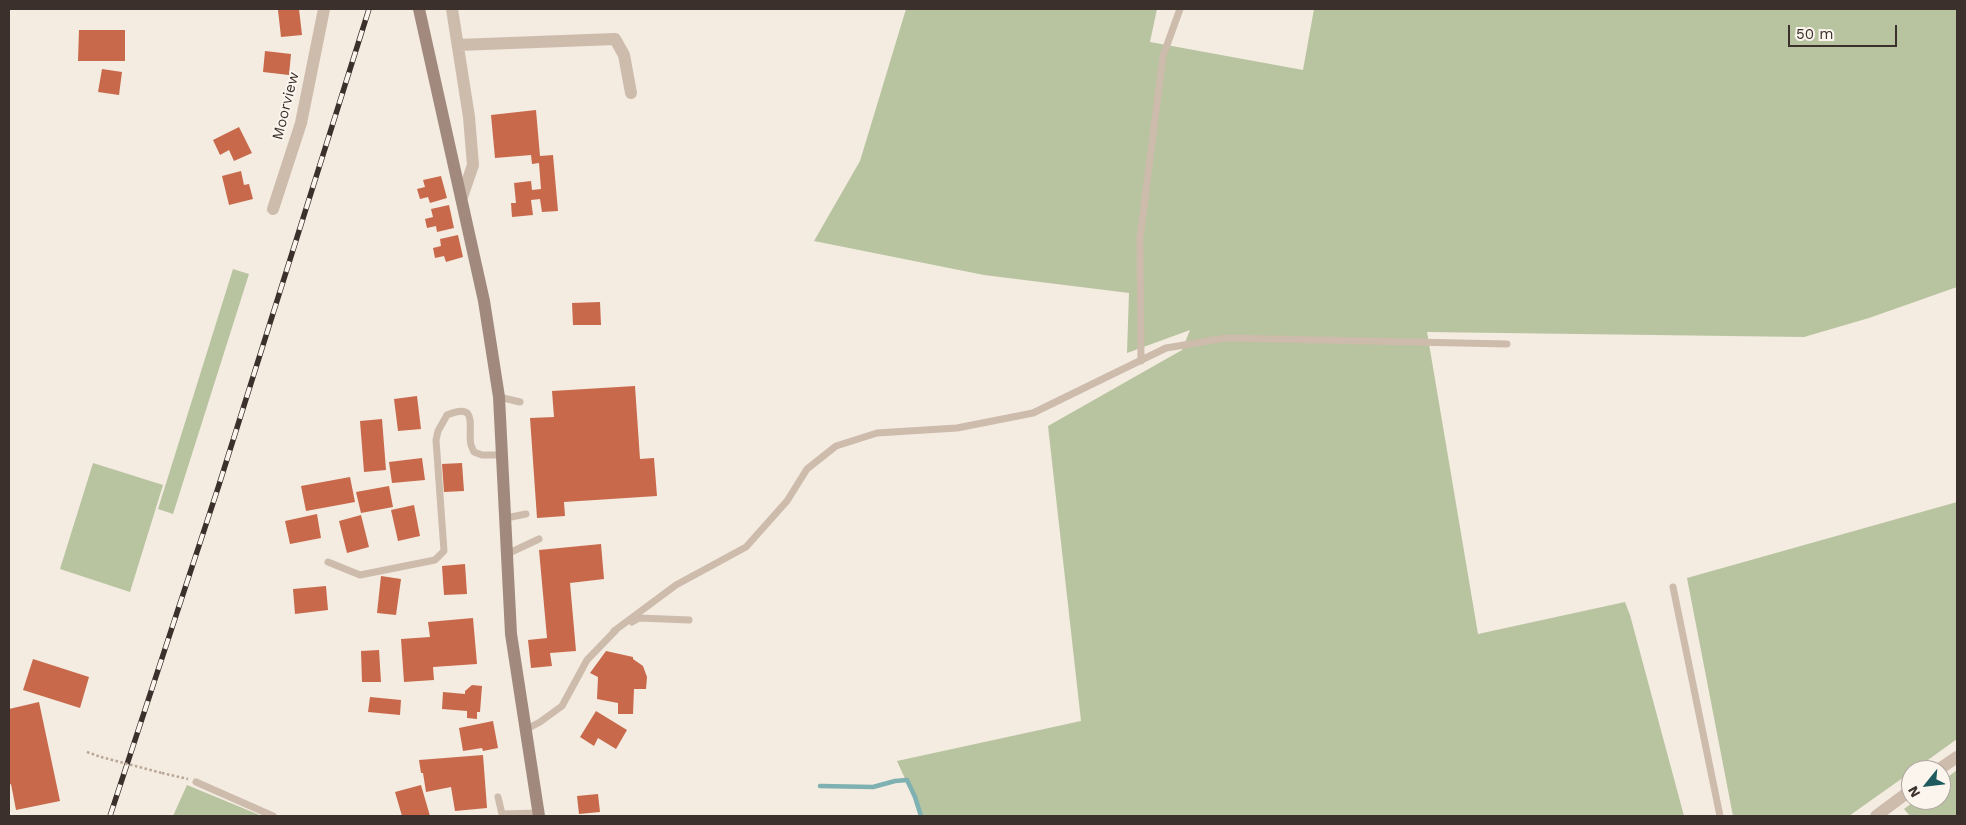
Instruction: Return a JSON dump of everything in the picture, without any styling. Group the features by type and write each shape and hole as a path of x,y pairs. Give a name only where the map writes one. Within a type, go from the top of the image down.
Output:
{"main road":[{"path":"419,9 484,302 499,397 506,518 511,668 526,735 539,814"}],"street":[{"name":"Moorview","path":"273,209 301,123 324,9"},
{"path":"452,9 469,117 473,165 462,197"},
{"path":"458,45 615,39 624,55 631,93"},
{"path":"1876,816 1901,797"}],"lane":[{"path":"1141,361 1140,238 1163,56 1180,9"},
{"path":"526,735 562,706 587,660 614,632 676,585 746,547 787,501 807,469 836,446 877,433 956,428 1033,413 1166,348 1226,338 1507,344"},
{"path":"499,397 520,402"},
{"path":"328,562 360,575 435,560 444,551 436,440 438,431 447,415 461,412 467,414 472,421 471,444 474,452 482,455 501,455"},
{"path":"506,518 526,514"},
{"path":"507,554 539,539"},
{"path":"1673,587 1720,816"},
{"path":"614,632 639,618 688,620"},
{"path":"196,782 273,816"},
{"path":"498,796 502,814 539,814"}],"path":[{"path":"87,752 196,782"}],"green space":[{"path":"906,9 1157,9 1150,42 1303,70 1314,9 1957,9 1957,287 1869,318 1804,337 1427,332 1478,634 1625,602 1684,816 922,816 897,761 1081,721 1048,426 1182,350 1190,330 1127,353 1129,293 984,275 814,241 860,161"},
{"path":"233,269 249,274 173,514 158,509"},
{"path":"93,463 163,485 130,592 60,569"},
{"path":"1957,502 1957,739 1928,760 1901,760 1901,779 1849,816 1733,816 1687,578"},
{"path":"1957,770 1957,816 1910,816 1905,810 1951,810 1951,774"},
{"path":"187,785 262,816 173,816"}],"building":[{"path":"299,9 302,35 281,37 278,10"},
{"path":"79,30 125,30 125,61 78,61"},
{"path":"265,51 291,54 289,75 263,72"},
{"path":"102,69 122,72 119,95 98,92"},
{"path":"536,110 540,156 553,155 558,211 542,212 540,199 531,200 533,215 512,217 511,203 516,203 514,183 531,181 532,190 541,189 539,163 532,164 531,155 495,158 491,115"},
{"path":"239,127 252,153 234,161 229,150 220,155 213,140"},
{"path":"241,171 244,185 249,184 253,199 229,205 222,176"},
{"path":"441,176 447,198 430,203 428,197 420,199 417,189 425,187 423,180"},
{"path":"449,205 454,228 437,232 436,226 427,228 425,219 433,217 431,209"},
{"path":"458,235 463,257 446,262 444,256 435,258 433,248 441,246 440,239"},
{"path":"600,302 601,325 573,325 572,303"},
{"path":"635,386 640,459 654,458 657,496 564,502 565,516 537,518 530,418 554,417 552,391"},
{"path":"417,396 421,429 398,431 394,399"},
{"path":"382,419 386,470 364,472 360,421"},
{"path":"422,458 425,480 392,483 389,462"},
{"path":"462,463 464,491 444,492 442,464"},
{"path":"350,477 355,502 306,511 301,486"},
{"path":"389,486 393,507 361,513 356,492"},
{"path":"414,505 420,536 398,541 391,510"},
{"path":"317,514 321,538 290,544 285,521"},
{"path":"361,515 369,547 347,553 339,521"},
{"path":"601,544 604,579 570,583 576,651 550,653 552,666 531,668 528,640 547,638 539,550"},
{"path":"465,564 467,594 444,595 442,566"},
{"path":"381,576 401,579 396,615 377,613"},
{"path":"326,586 328,610 295,614 293,589"},
{"path":"473,618 477,664 433,667 434,680 404,682 401,639 430,637 428,622"},
{"path":"379,650 381,682 362,682 361,651"},
{"path":"606,651 633,657 643,666 647,677 646,689 634,689 633,714 618,714 618,703 597,699 598,677 590,673"},
{"path":"33,659 89,677 80,708 23,690"},
{"path":"472,685 482,686 480,712 477,712 477,719 467,718 467,711 442,709 443,692 465,694 465,691"},
{"path":"370,697 401,700 400,715 368,712"},
{"path":"39,702 60,801 16,810 11,784 9,785 9,709"},
{"path":"596,711 627,730 616,749 598,738 594,746 580,737"},
{"path":"493,721 498,748 483,751 482,748 463,751 459,728"},
{"path":"483,755 487,808 455,811 451,787 426,792 419,760"},
{"path":"421,785 430,816 402,816 395,792"},
{"path":"598,794 600,812 579,814 577,796"}],"waterway":[{"path":"820,786 873,787 907,780 921,816"}],"railway":[{"path":"110,816 218,488 369,9"}]}
